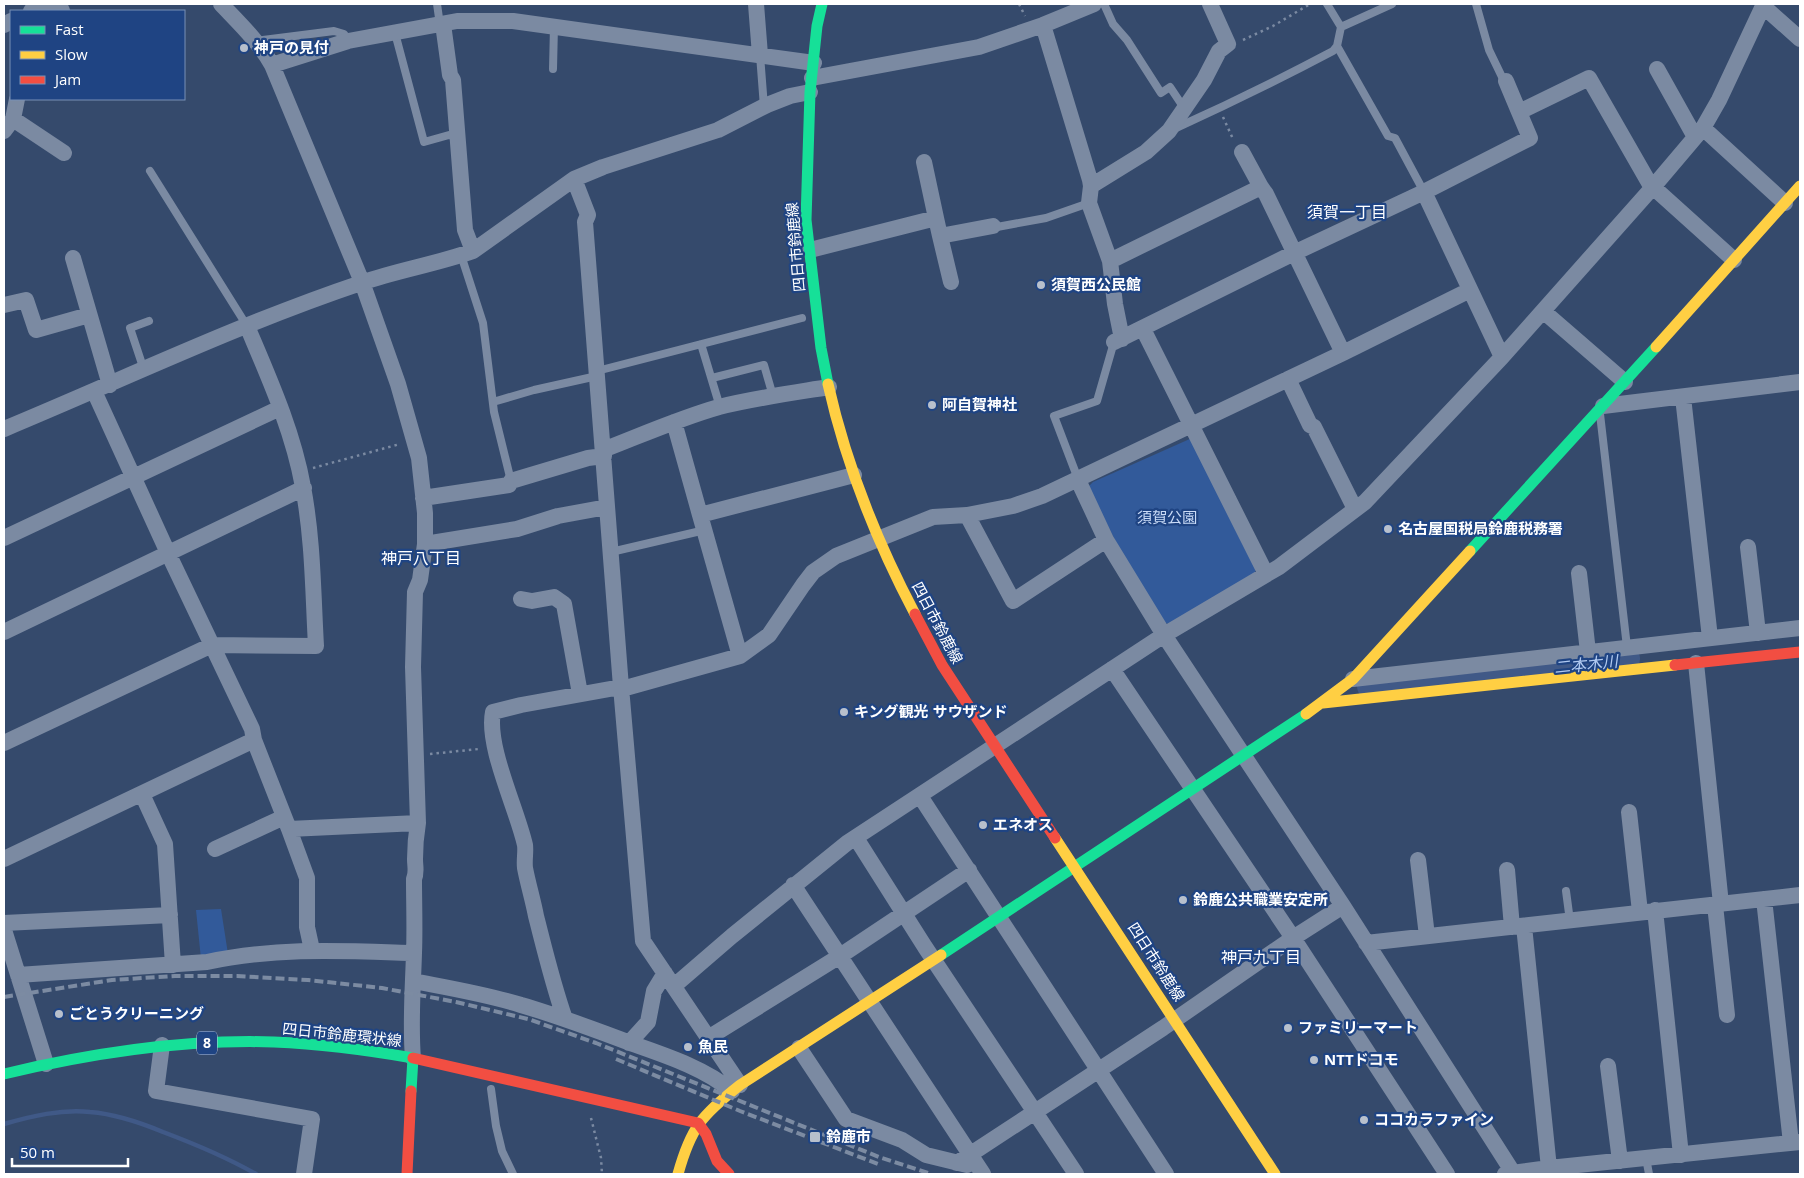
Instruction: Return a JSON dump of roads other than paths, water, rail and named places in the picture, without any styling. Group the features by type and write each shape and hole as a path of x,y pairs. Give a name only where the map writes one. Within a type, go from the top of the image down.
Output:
{"street":[{"path":"33,10 48,4"},
{"path":"221,4 255,41 272,65 362,282 398,384 418,458 423,498 425,544 420,580 415,592 413,667 418,823 415,839 416,853 414,857 416,874 414,879 412,1058 698,1123 706,1134 717,1161 729,1174"},
{"path":"756,4 760,55"},
{"name":"四日市鈴鹿線","path":"822,4 817,26 812,78 806,220 821,348 829,387 854,475 878,538 907,599 942,665 1275,1174"},
{"path":"4,429 247,326 362,282 467,253 574,179 603,167 718,130 790,96 812,78 979,47 1043,25 1094,4"},
{"path":"1091,186 1146,152 1169,131 1204,80 1219,51 1228,44 1210,4"},
{"path":"629,1043 648,1022 654,991 856,838 1164,634 1279,566 1365,502 1502,357 1653,188 1699,133 1719,100 1763,5 1800,39"},
{"path":"272,65 348,41 395,32 457,21 513,20 760,55 812,78"},
{"path":"441,24 452,80 467,253"},
{"path":"1043,25 1091,186 1089,204 1110,261 1118,340 1294,253 1424,192 1530,138 1506,81"},
{"path":"1657,69 1699,133 1785,202"},
{"path":"1519,112 1589,78 1653,188 1734,260"},
{"path":"17,100 8,125 64,153"},
{"path":"1242,152 1343,353"},
{"path":"924,162 951,282"},
{"path":"574,179 588,215 585,222 643,941 708,1038 736,1088"},
{"path":"678,1174 688,1140 698,1123 736,1088 1323,703 1353,679 1602,408 1800,186"},
{"path":"1110,261 1261,187"},
{"path":"1424,192 1502,357"},
{"path":"810,250 936,218"},
{"path":"940,236 993,226"},
{"path":"73,258 110,384"},
{"path":"565,1019 547,960 524,866 525,847 496,747 491,721 493,712 580,694 622,688 740,656 769,635 813,572 836,556 934,517 967,516 1013,506 1042,496 1343,353 1470,290"},
{"path":"4,305 26,300 36,330 89,315"},
{"path":"1543,311 1625,382"},
{"path":"4,743 212,645 316,646 310,534 304,488 276,393 247,326"},
{"path":"1142,329 1266,574"},
{"path":"1288,379 1310,425 1314,427 1355,509"},
{"path":"1602,408 1800,382"},
{"path":"423,498 509,485 511,481 604,453 674,422 720,407 829,387"},
{"path":"94,391 168,553 252,729 254,740 307,878 307,927 312,950"},
{"path":"1683,396 1710,638"},
{"path":"4,538 280,408"},
{"path":"674,422 740,656"},
{"path":"703,523 854,475"},
{"path":"1078,480 1106,540 1164,634 1343,906 1511,1174 1620,1160 1648,1166 1681,1155 1796,1143 1764,899"},
{"path":"4,632 304,488"},
{"path":"425,544 517,529 558,516 607,507"},
{"path":"967,516 1013,600 1106,540"},
{"path":"1748,548 1758,633"},
{"path":"1579,574 1588,652"},
{"path":"521,599 532,601 554,597 564,604 580,694"},
{"path":"1353,679 1800,628"},
{"path":"1323,703 1696,663 1800,657"},
{"path":"1696,663 1727,1015"},
{"path":"1112,669 1293,938 1447,1174"},
{"path":"4,859 254,740"},
{"path":"142,794 165,844 173,965"},
{"path":"920,796 1166,1174"},
{"path":"1629,812 1647,911 1681,1155"},
{"path":"215,849 287,823 418,823"},
{"path":"856,838 1034,1113 1076,1174"},
{"path":"1418,860 1427,936"},
{"path":"708,1038 840,956 969,870"},
{"path":"1507,870 1518,926 1549,1168"},
{"path":"794,885 871,1001 972,1165"},
{"path":"1366,943 1800,895"},
{"path":"972,1165 1034,1113 1176,1020 1293,938 1343,906"},
{"path":"4,923 170,915"},
{"path":"4,930 46,1064"},
{"path":"18,975 173,965 207,962 231,957 312,950 414,953"},
{"path":"413,981 494,998 565,1019 664,1055 736,1088"},
{"name":"四日市鈴鹿環状線","path":"4,1074 115,1050 162,1045 245,1042 310,1044 412,1058 407,1174"},
{"path":"162,1045 156,1091 312,1119 304,1174"},
{"path":"799,1048 846,1119 902,1140 926,1155 972,1165"},
{"path":"1608,1066 1620,1160"}],"lane":[{"path":"437,4 441,24"},
{"path":"1104,4 1113,24 1127,40 1161,93 1170,87 1184,108"},
{"path":"1169,131 1219,109 1333,51 1337,46 1341,27 1327,4"},
{"path":"1341,27 1392,4"},
{"path":"1476,4 1489,50 1503,79 1506,81"},
{"path":"553,69 554,26"},
{"path":"255,41 334,31 344,34 348,41"},
{"path":"395,32 424,142 449,135 458,136"},
{"path":"1337,46 1388,136 1395,138 1424,192"},
{"path":"760,55 764,107"},
{"path":"150,171 247,326"},
{"path":"993,226 997,227 1046,218 1089,204"},
{"path":"467,253 482,323 493,402 511,481"},
{"path":"493,402 802,318"},
{"path":"144,370 130,328 149,321"},
{"path":"1078,480 1054,416 1097,401 1118,340"},
{"path":"702,344 720,407"},
{"path":"712,378 764,365 773,396"},
{"path":"1602,408 1627,648"},
{"path":"611,552 703,523"},
{"path":"1566,891 1570,921"},
{"path":"491,1089 496,1126 502,1151 512,1174"}],"waterway":[{"name":"二本木川","path":"1371,686 1626,659"},
{"path":"4,1124 57,1112 79,1111 100,1113 136,1122 187,1141 222,1156 256,1174"}],"railway":[{"path":"4,997 112,980 175,976 237,976 308,980 382,988 456,1002 528,1019 596,1043 879,1157 931,1174"},
{"path":"616,1059 740,1111 878,1164"}],"place":[{"name":"神戸の見付","path":"244,48"},
{"name":"須賀西公民館","path":"1041,285"},
{"name":"阿自賀神社","path":"932,405"},
{"name":"名古屋国税局鈴鹿税務署","path":"1388,529"},
{"name":"キング観光 サウザンド","path":"844,712"},
{"name":"エネオス","path":"983,825"},
{"name":"鈴鹿公共職業安定所","path":"1183,900"},
{"name":"ごとうクリーニング","path":"59,1014"},
{"name":"ファミリーマート","path":"1288,1028"},
{"name":"魚民","path":"688,1047"},
{"name":"NTTドコモ","path":"1314,1060"},
{"name":"ココカラファイン","path":"1364,1120"},
{"name":"鈴鹿市","path":"815,1137"}],"district":[{"name":"須賀一丁目","path":"1347,212"},
{"name":"神戸八丁目","path":"421,558"},
{"name":"神戸九丁目","path":"1261,957"}],"park label":[{"name":"須賀公園","path":"1167,518"}]}
